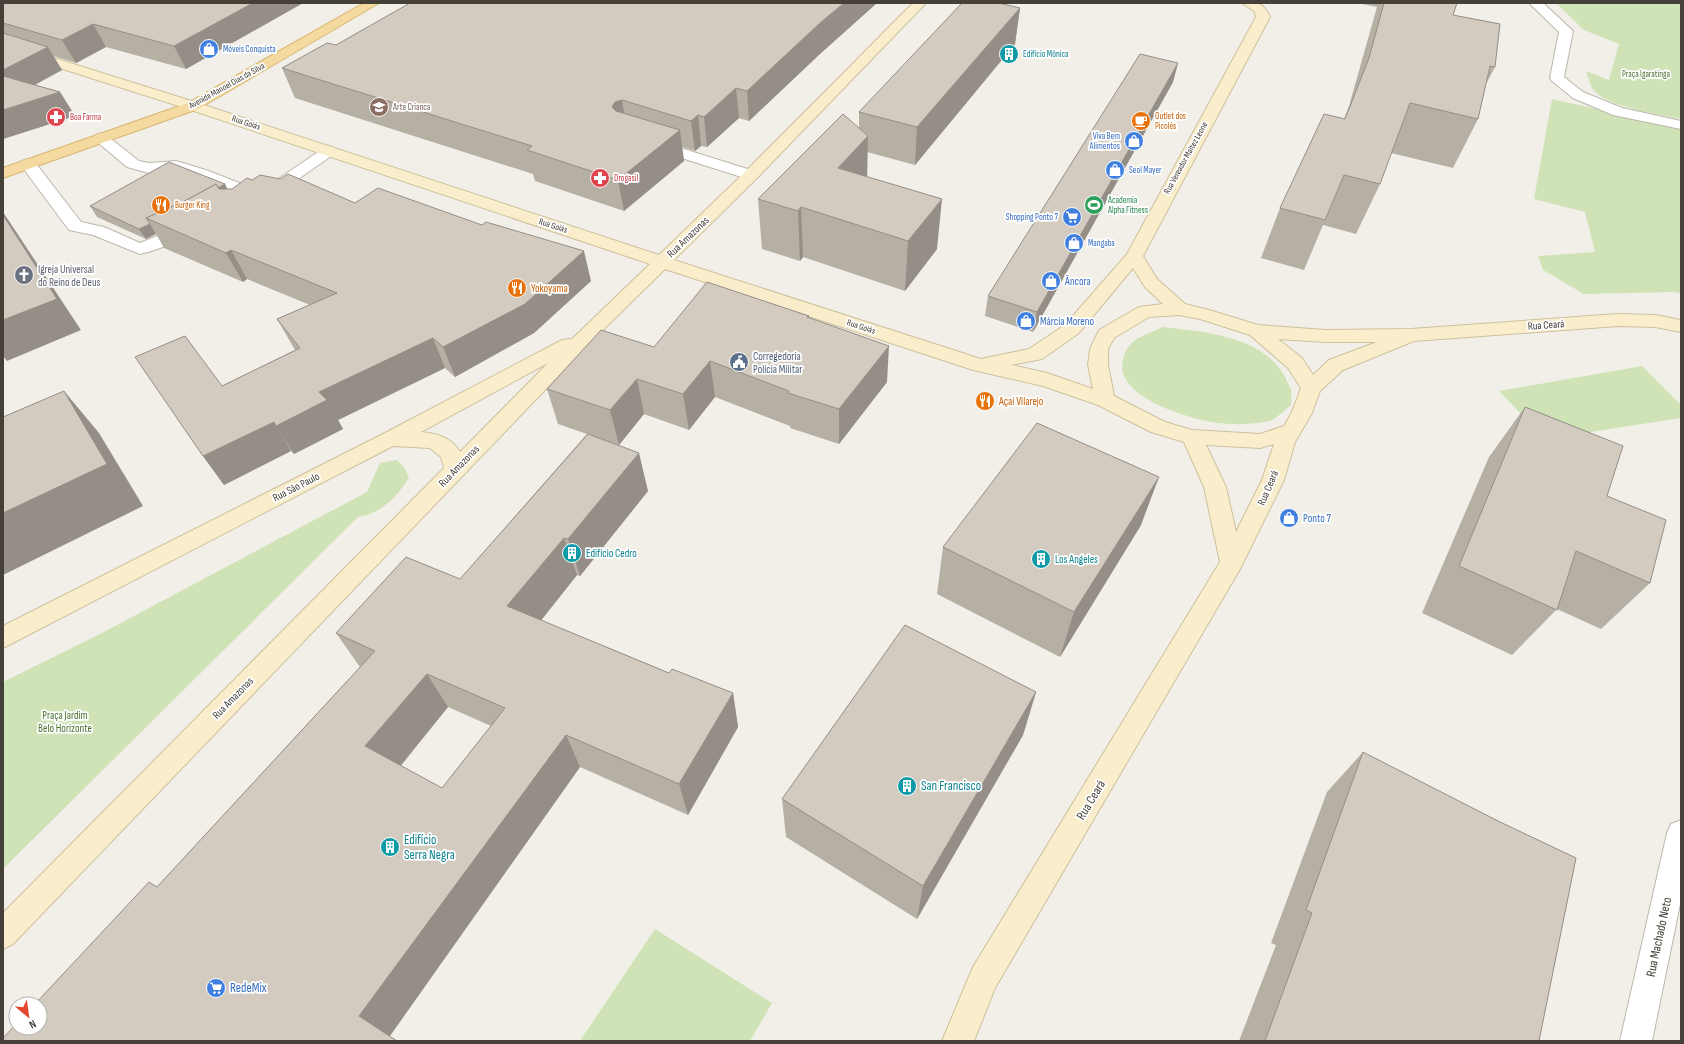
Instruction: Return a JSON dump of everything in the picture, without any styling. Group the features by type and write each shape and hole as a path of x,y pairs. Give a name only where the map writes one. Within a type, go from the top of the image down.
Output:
{"main road":[{"name":"Avenida Manoel Dias da Silva","path":"3,173 193,106 373,3"}],"street":[{"name":"Rua Amazonas","path":"3,934 588,334 751,175 920,3"},
{"name":"Rua Vereador Maltez Leone","path":"1134,256 1264,17 1260,9 1248,3"},
{"path":"1535,3 1566,31 1557,78 1578,95 1618,112 1681,125"},
{"name":"Rua Goiás","path":"3,46 193,106 662,262 980,365 1047,380 1105,400 1158,427 1192,437 1260,441 1291,431"},
{"path":"28,164 75,226 98,231 140,249 173,236 231,204 242,194 236,187 200,173 176,166 149,168 133,164 101,138"},
{"path":"642,141 751,175"},
{"path":"241,212 329,151"},
{"path":"980,365 1035,354 1072,329 1134,256 1151,283 1180,309"},
{"path":"1105,400 1098,364 1099,349 1106,334 1146,311 1180,309 1202,314 1257,331 1295,363 1311,388"},
{"name":"Rua Ceará","path":"1257,331 1326,336 1411,335 1618,320 1655,321 1681,326"},
{"name":"Rua São Paulo","path":"3,638 390,439 588,334"},
{"name":"Rua Ceará","path":"958,1041 984,978 1232,563 1273,480 1285,442 1302,413 1311,388 1336,365 1411,335"},
{"path":"1192,437 1215,487 1232,563"},
{"path":"390,439 428,440 443,446 451,454 455,470"},
{"name":"Rua Machado Neto","path":"1636,1041 1681,833"}],"green space":[{"name":"Praça Igaratinga","path":"1556,3 1681,3 1681,119 1619,105 1598,94 1592,88 1586,71 1609,80 1619,44 1584,30"},
{"path":"1552,99 1681,128 1681,293 1584,294 1543,270 1538,256 1595,252 1585,212 1534,199"},
{"path":"1163,327 1215,334 1249,345 1264,353 1276,365 1286,379 1291,390 1291,405 1269,421 1247,424 1225,424 1185,415 1154,403 1140,394 1129,384 1123,373 1123,360 1126,350 1133,342 1140,337"},
{"path":"1642,366 1681,405 1681,418 1545,439 1499,391"},
{"name":"Praça Jardim Belo Horizonte","path":"397,460 404,467 409,478 388,504 374,512 358,517 3,869 3,682 102,633 367,492 380,463"},
{"path":"655,929 772,1003 750,1041 580,1041"}],"building":[{"path":"3,3 253,3 174,46 93,24 62,40 3,23"},
{"path":"410,3 844,3 820,23 747,91 736,88 704,117 698,115 691,121 622,100 615,102 612,107 616,111 680,130 618,180 527,150 532,146 282,68 327,43 336,45"},
{"path":"962,3 999,3 1020,8 917,127 859,112"},
{"path":"1384,3 1457,3 1453,15 1500,24 1495,67 1490,66 1478,119 1410,103 1380,184 1344,175 1325,220 1280,208 1324,114 1345,119 1369,58"},
{"path":"3,33 48,47 3,70"},
{"name":"Shopping Ponto 7","path":"1140,54 1178,63 1037,312 988,296"},
{"path":"3,76 60,92 3,110"},
{"path":"843,114 868,136 838,168 942,199 908,241 801,207 798,211 758,199"},
{"path":"169,162 225,184 218,188 216,184 183,202 146,218 150,224 139,229 90,206"},
{"path":"288,174 355,203 378,188 482,225 486,222 584,251 525,304 443,347 433,338 319,392 327,400 276,426 274,422 203,456 135,357 185,336 222,386 300,348 277,319 337,293 231,250 226,253 146,218 183,202 216,184 219,189 232,189 247,178 252,180 260,175 280,179"},
{"path":"3,215 57,299 3,320"},
{"path":"707,282 809,316 807,317 889,346 839,409 788,393 789,391 710,361 683,394 637,379 610,410 547,389 601,330 654,347"},
{"path":"64,391 107,464 3,513 3,417"},
{"path":"1525,407 1623,446 1607,496 1666,520 1650,583 1576,551 1557,610 1459,566"},
{"path":"1037,423 1159,477 1074,612 943,547"},
{"path":"588,434 639,453 568,539 564,538 507,606 669,673 672,669 733,693 679,784 566,735 359,1016 397,1041 3,1041 3,1038 8,1033 8,1036 48,1036 48,996 42,996 149,882 157,887 375,651 336,633 406,557 460,579","holes":["427,674 505,708 442,788 365,746"]},
{"name":"San Francisco","path":"905,625 1036,692 923,886 782,799"},
{"path":"1363,752 1498,821 1576,858 1539,1041 1265,1041 1312,913 1306,910"}],"place":[{"name":"Móveis Conquista","path":"209,49"},
{"name":"Edifício Mônica","path":"1009,54"},
{"name":"Arte Crianca","path":"379,107"},
{"name":"Boa Farma","path":"56,117"},
{"name":"Outlet dos Picolés","path":"1141,121"},
{"name":"Viva Bem Alimentos","path":"1134,141"},
{"name":"Seol Mayer","path":"1115,170"},
{"name":"Drogasil","path":"600,178"},
{"name":"Burger King","path":"161,205"},
{"name":"Academia Alpha Fitness","path":"1094,205"},
{"name":"Shopping Ponto 7","path":"1072,217"},
{"name":"Mangaba","path":"1074,243"},
{"name":"Igreja Universal do Reino de Deus","path":"24,275"},
{"name":"Âncora","path":"1051,281"},
{"name":"Yokoyama","path":"517,288"},
{"name":"Márcia Moreno","path":"1026,321"},
{"name":"Corregedoria Polícia Militar","path":"739,362"},
{"name":"Açaí Vilarejo","path":"985,401"},
{"name":"Ponto 7","path":"1289,518"},
{"name":"Edifício Cedro","path":"572,553"},
{"name":"Los Angeles","path":"1041,559"},
{"name":"San Francisco","path":"907,786"},
{"name":"Edifício Serra Negra","path":"390,847"},
{"name":"RedeMix","path":"216,988"}]}
